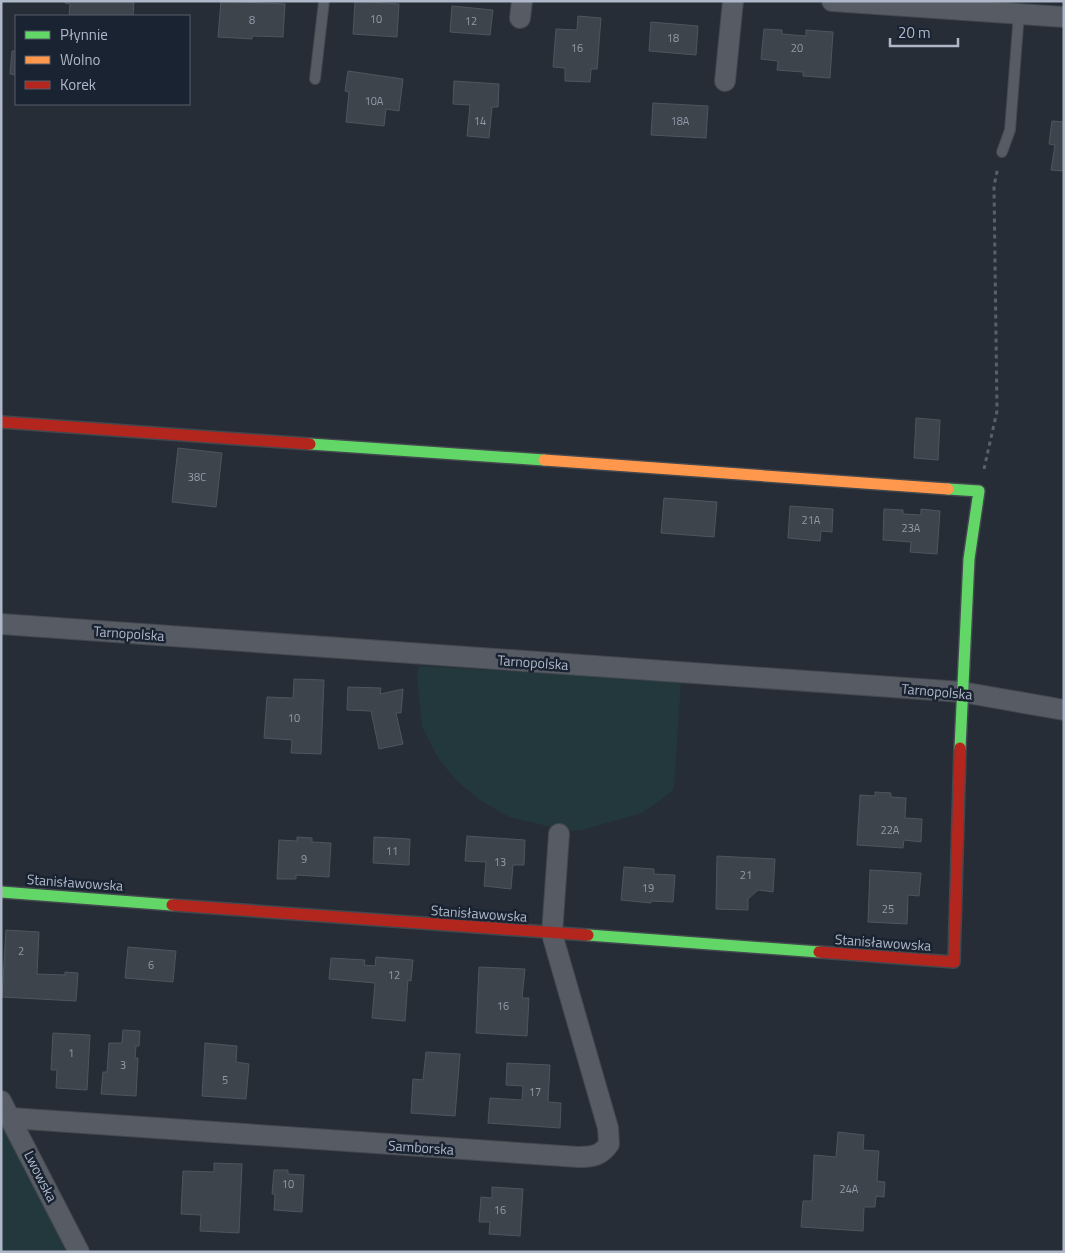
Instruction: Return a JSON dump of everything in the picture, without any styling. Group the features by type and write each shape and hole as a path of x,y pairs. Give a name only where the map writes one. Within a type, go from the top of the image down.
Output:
{"street":[{"path":"725,81 733,1"},
{"path":"832,1 1064,17"},
{"path":"1,422 979,491 968,559 962,692"},
{"name":"Tarnopolska","path":"1,624 962,692 1064,710"},
{"name":"Stanisławowska","path":"1,892 552,934 954,962 962,692"},
{"path":"552,934 559,834"},
{"name":"Samborska","path":"6,1110 591,1158 601,1154 609,1144 608,1128 552,934"},
{"name":"Lwowska","path":"6,1110 79,1252"}],"lane":[{"path":"315,79 324,1"},
{"path":"1002,152 1010,130 1019,13"}],"path":[{"path":"979,491 997,411 994,186 1002,152"}],"green space":[{"path":"419,666 681,681 674,789 642,813 582,830 568,831 509,817 480,800 457,781 440,761 422,727 417,676"},
{"path":"1,1124 68,1252 1,1252"}],"building":[{"path":"65,1 134,1 133,15 69,15 70,4 65,3"},
{"path":"221,1 285,4 283,37 252,36 252,39 218,37"},
{"path":"355,1 399,4 397,37 353,34"},
{"path":"452,6 493,10 490,35 450,32"},
{"path":"578,16 601,18 597,69 591,69 590,82 565,81 565,68 553,67 556,29 577,30"},
{"path":"651,22 698,26 696,55 649,51"},
{"path":"764,29 782,30 782,34 806,36 806,30 833,32 830,78 803,76 803,72 777,70 778,61 761,59"},
{"path":"12,51 15,51 15,75 10,74"},
{"path":"348,71 403,79 399,111 386,109 384,126 346,122 349,92 345,91"},
{"path":"454,81 499,84 498,107 492,107 489,138 467,136 470,105 453,104"},
{"path":"653,103 708,106 706,138 651,135"},
{"path":"1052,121 1064,122 1064,171 1051,170 1055,145 1049,144"},
{"path":"916,418 940,420 938,460 914,458"},
{"path":"178,448 222,453 216,507 172,502"},
{"path":"664,498 717,502 714,537 661,533"},
{"path":"790,506 833,509 832,532 821,531 820,541 788,538"},
{"path":"884,509 903,510 903,514 921,515 921,509 940,511 937,554 910,552 911,542 883,540"},
{"path":"294,679 324,680 321,754 291,753 292,740 264,738 267,697 293,698"},
{"path":"348,687 381,688 380,694 403,689 401,713 396,713 403,744 379,749 371,711 347,710"},
{"path":"875,792 891,793 891,797 906,798 905,818 922,819 921,842 904,840 903,848 857,845 860,795 875,796"},
{"path":"467,836 525,840 524,865 513,865 511,889 484,886 486,862 465,861"},
{"path":"297,837 312,838 312,842 331,843 329,877 296,875 296,879 277,879 279,840 297,841"},
{"path":"374,837 410,839 409,865 373,863"},
{"path":"717,856 775,859 773,892 758,890 748,899 748,910 716,909"},
{"path":"624,867 654,869 654,874 675,875 673,902 651,901 651,903 621,900"},
{"path":"870,870 921,873 919,896 908,895 907,924 868,922"},
{"path":"6,930 39,932 37,974 65,975 65,972 78,973 76,1001 2,997"},
{"path":"128,947 176,951 173,982 125,978"},
{"path":"376,957 413,960 411,981 408,980 405,1021 372,1018 375,983 329,979 331,958 365,960 364,965 375,966"},
{"path":"479,967 525,969 522,998 529,998 527,1036 476,1033"},
{"path":"123,1030 140,1031 139,1046 136,1046 135,1058 138,1058 136,1096 101,1094 103,1072 107,1072 109,1043 122,1043"},
{"path":"53,1033 90,1035 87,1090 56,1088 57,1070 51,1070"},
{"path":"205,1043 237,1046 236,1062 249,1064 246,1099 202,1096"},
{"path":"426,1052 460,1054 455,1116 411,1113 413,1079 423,1080"},
{"path":"507,1063 550,1065 548,1102 561,1103 560,1128 488,1123 490,1098 522,1100 523,1086 506,1085"},
{"path":"838,1132 864,1135 863,1150 879,1151 877,1181 885,1182 884,1197 876,1196 875,1207 864,1207 863,1231 801,1227 803,1201 812,1201 814,1155 836,1157"},
{"path":"214,1163 242,1164 239,1233 200,1231 201,1215 181,1214 183,1171 214,1172"},
{"path":"274,1170 288,1170 288,1174 304,1175 302,1212 274,1210 275,1194 272,1194"},
{"path":"492,1187 523,1189 520,1236 489,1234 490,1222 479,1222 481,1197 492,1198"}],"traffic: fast":[{"path":"310,444 544,460"},
{"path":"948,489 979,491 969,559 960,748"},
{"path":"1,892 172,905"},
{"path":"588,935 819,952"}],"traffic: slow":[{"path":"544,460 948,489"}],"traffic: jam":[{"path":"1,422 310,444"},
{"path":"819,952 954,962 960,748"},
{"path":"172,905 588,935"}]}
